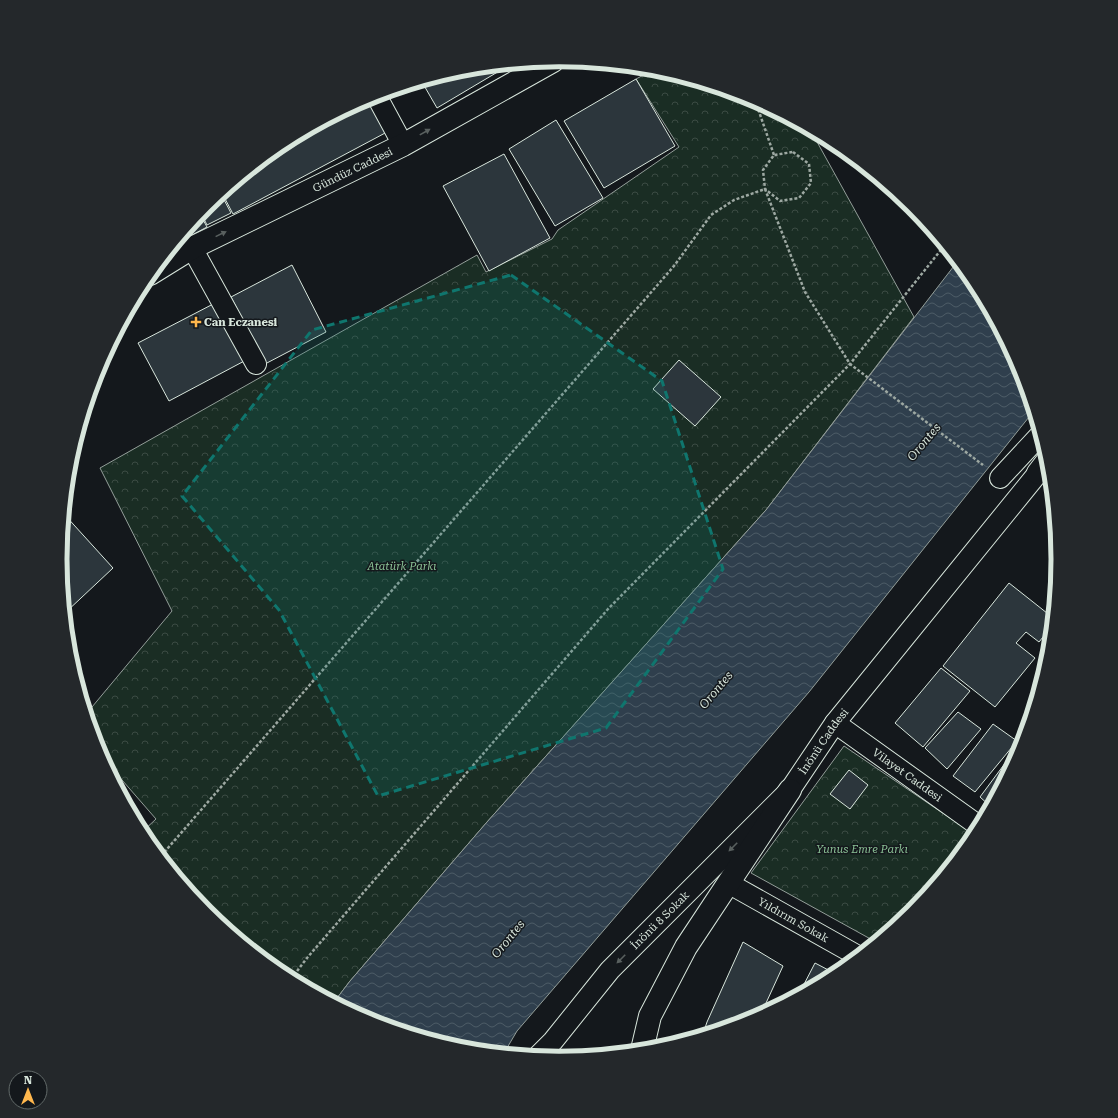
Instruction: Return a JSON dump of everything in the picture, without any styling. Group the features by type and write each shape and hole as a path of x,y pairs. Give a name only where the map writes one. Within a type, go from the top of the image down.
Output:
{"main road":[{"name":"Gündüz Caddesi","path":"165,265 192,248 403,144 540,68"},
{"name":"İnönü Caddesi","path":"643,1044 650,1016 686,947 790,790"}],"street":[{"path":"379,101 403,144"},
{"path":"192,248 256,364"},
{"path":"1000,478 1036,440"},
{"name":"İnönü Caddesi","path":"790,790 835,723 1043,471"},
{"name":"Vilayet Caddesi","path":"835,723 974,822"},
{"name":"İnönü 8 Sokak","path":"543,1051 553,1041 610,970 790,790"},
{"name":"Yıldırım Sokak","path":"728,884 853,953"}],"path":[{"path":"758,109 774,155"},
{"path":"765,189 780,201 799,198 811,183 809,164 793,152 774,155 763,170 765,189 805,292 850,364 1000,478"},
{"path":"164,852 674,266 711,215 734,200 765,189"},
{"path":"295,974 608,609 850,364 941,250"}],"highlighted area":[{"path":"511,275 662,381 723,569 606,728 378,796 279,610 182,496 312,330"}],"green space":[{"name":"Atatürk Parkı","path":"645,74 655,76 717,93 747,104 777,118 816,140 914,317 766,510 487,822 337,998 313,985 259,949 211,907 169,859 150,832 147,827 156,819 116,773 104,747 91,709 172,611 100,468 477,255 486,272 552,239 558,230 679,147 636,79"},
{"name":"Yunus Emre Parkı","path":"844,746 969,831 949,859 929,883 907,907 871,939 751,873"}],"water":[{"name":"Orontes","path":"954,266 985,313 1000,341 1014,371 1029,416 809,692 517,1031 507,1048 463,1042 401,1025 371,1014 337,998 487,822 766,510"}],"building":[{"path":"500,71 437,108 424,86 463,76"},
{"path":"636,79 675,146 604,188 564,121"},
{"path":"371,104 387,132 233,214 225,198 259,169 313,133"},
{"path":"556,120 603,198 555,226 509,149"},
{"path":"504,154 550,238 489,271 443,186"},
{"path":"224,199 231,213 207,225 204,219"},
{"path":"203,220 207,227 187,238"},
{"path":"292,265 326,332 265,364 231,297"},
{"path":"217,302 248,359 169,401 138,343"},
{"path":"679,360 721,397 695,426 653,389"},
{"path":"69,519 113,568 70,609 67,559"},
{"path":"1009,583 1048,614 1045,634 1039,642 1026,632 1016,643 1035,658 995,707 943,666"},
{"path":"941,668 970,691 923,747 895,723"},
{"path":"958,712 981,729 947,769 925,748"},
{"path":"993,724 1016,741 975,792 953,776"},
{"path":"1009,758 986,803 980,797"},
{"path":"849,770 868,785 850,809 830,794"},
{"path":"743,942 783,966 765,1006 747,1014 705,1029"},
{"path":"815,963 829,970 805,985 803,986"}],"place":[{"name":"Can Eczanesi","path":"196,322"}]}
